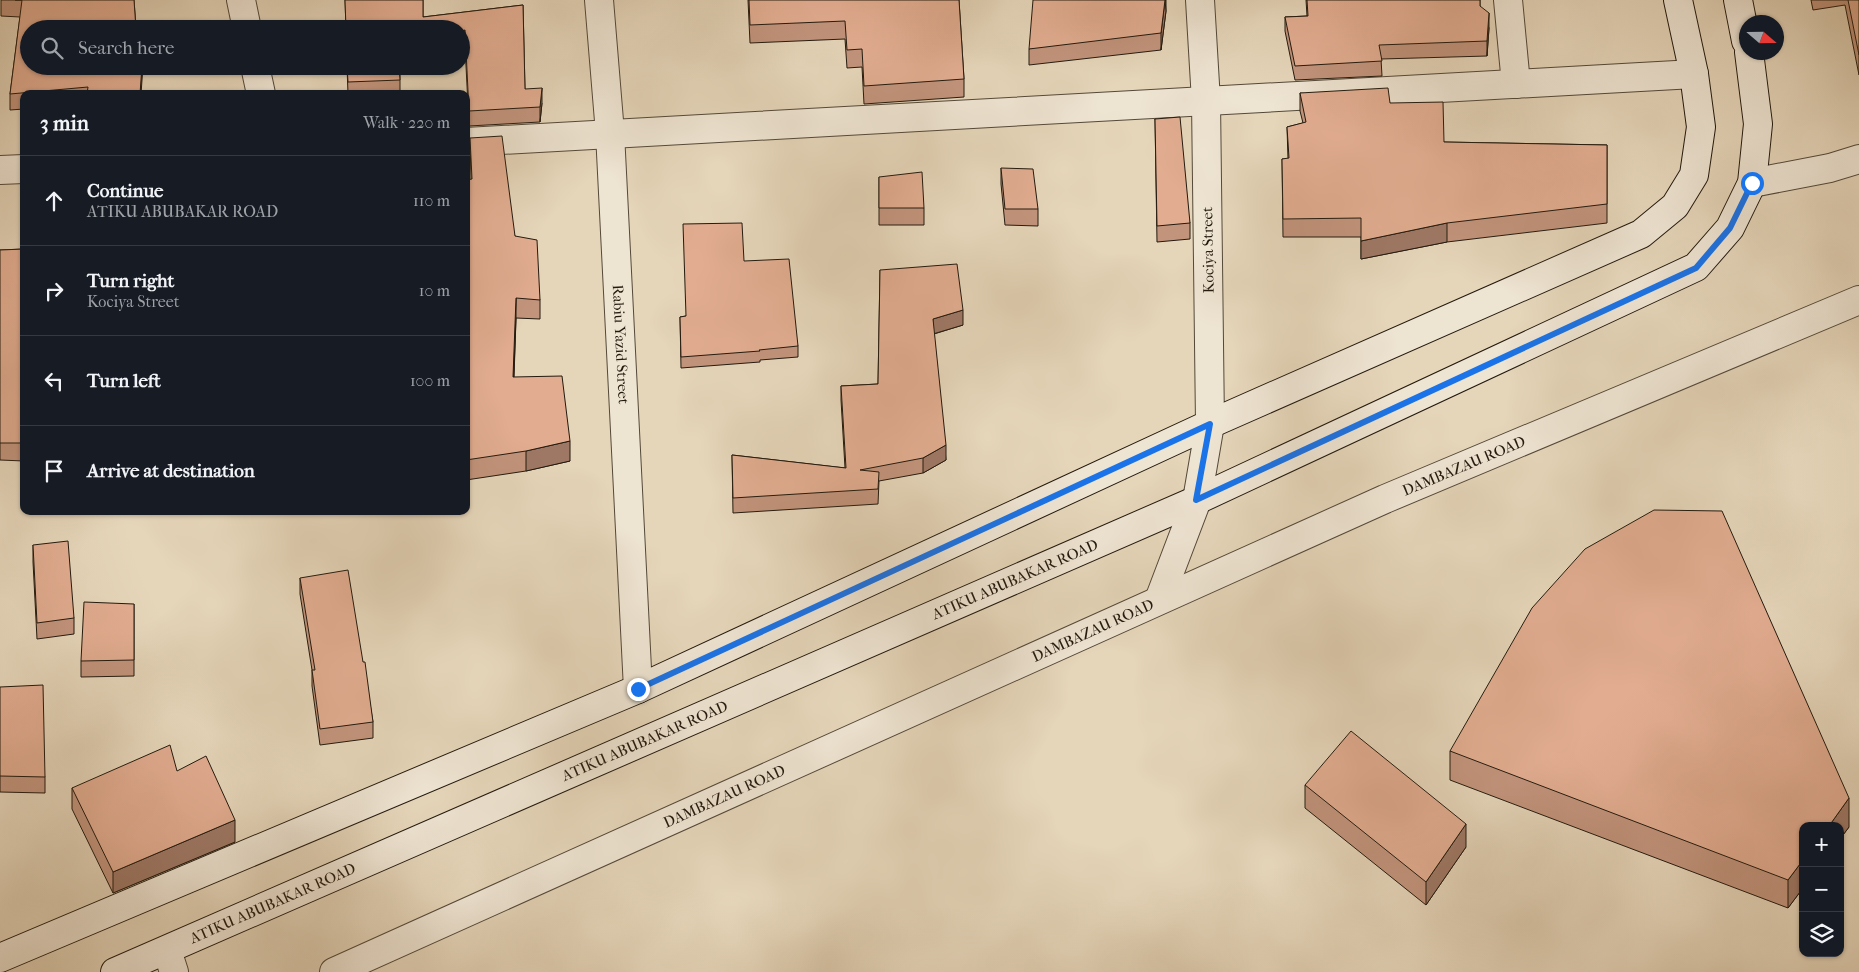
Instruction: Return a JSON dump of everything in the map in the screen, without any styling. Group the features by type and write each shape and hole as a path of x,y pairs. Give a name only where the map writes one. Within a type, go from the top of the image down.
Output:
{"street":[{"path":"241,0 245,20"},
{"name":"Rabiu Yazid Street","path":"600,0 610,133 638,689"},
{"name":"Kociya Street","path":"1158,600 1196,500 1210,424 1206,101 1200,0"},
{"path":"1508,0 1516,84"},
{"path":"0,958 638,689 1210,424 1641,234 1676,206 1694,175 1701,127 1694,74 1678,0"},
{"path":"1738,0 1741,15"},
{"name":"ATIKU ABUBAKAR ROAD","path":"115,972 170,961 1196,500 1696,268 1730,228 1752,183 1758,124 1750,60"},
{"path":"470,142 1694,74"},
{"path":"258,75 261,90"},
{"path":"1752,183 1830,168 1859,159"},
{"path":"0,170 20,169"},
{"name":"DAMBAZAU ROAD","path":"334,972 1385,499 1859,300"}],"building":[{"path":"22,0 134,0 135,20 20,20 20,75 141,75 140,90 88,90 88,87 55,90 20,90 20,93 10,94"},
{"path":"345,0 423,0 423,17 523,5 525,89 542,88 540,107 470,111 470,90 468,90 467,75 470,75 470,20 346,20"},
{"path":"749,0 959,0 964,79 864,86 862,49 847,50 845,21 750,25"},
{"path":"1033,0 1165,0 1161,33 1029,49"},
{"path":"1307,0 1480,0 1480,6 1489,13 1487,41 1379,45 1382,61 1295,66 1285,17 1308,16"},
{"path":"1848,0 1859,0 1859,55"},
{"path":"348,75 400,75 400,80 348,82"},
{"path":"1388,88 1390,103 1443,102 1444,142 1607,145 1607,204 1447,223 1361,241 1361,218 1283,219 1282,159 1289,158 1287,127 1306,122 1300,93"},
{"path":"1180,117 1190,223 1157,226 1155,119"},
{"path":"502,136 515,236 537,240 540,300 516,298 513,377 562,376 570,441 526,451 470,459 470,179 472,179 470,138"},
{"path":"1001,168 1033,169 1038,209 1005,209"},
{"path":"922,172 924,208 879,208 879,177"},
{"path":"742,223 744,261 789,259 798,346 681,357 680,317 686,316 683,224"},
{"path":"20,249 20,443 0,443 0,250"},
{"path":"957,264 963,310 933,319 946,445 923,458 860,470 879,472 878,489 733,498 732,455 846,468 841,386 878,384 880,270"},
{"path":"1654,510 1722,511 1849,798 1832,822 1799,822 1799,865 1788,880 1450,751 1532,608 1585,549"},
{"path":"68,541 74,618 37,623 33,545"},
{"path":"348,570 363,662 365,662 373,722 320,729 312,670 315,670 300,578"},
{"path":"84,602 134,604 134,660 81,661"},
{"path":"43,685 45,777 0,776 0,687"},
{"path":"1351,731 1466,824 1426,882 1305,785"},
{"path":"170,745 177,771 206,756 235,820 113,872 72,788"}],"route":[{"path":"638,689 1210,424 1196,500 1696,268 1730,228 1752,183"}]}
